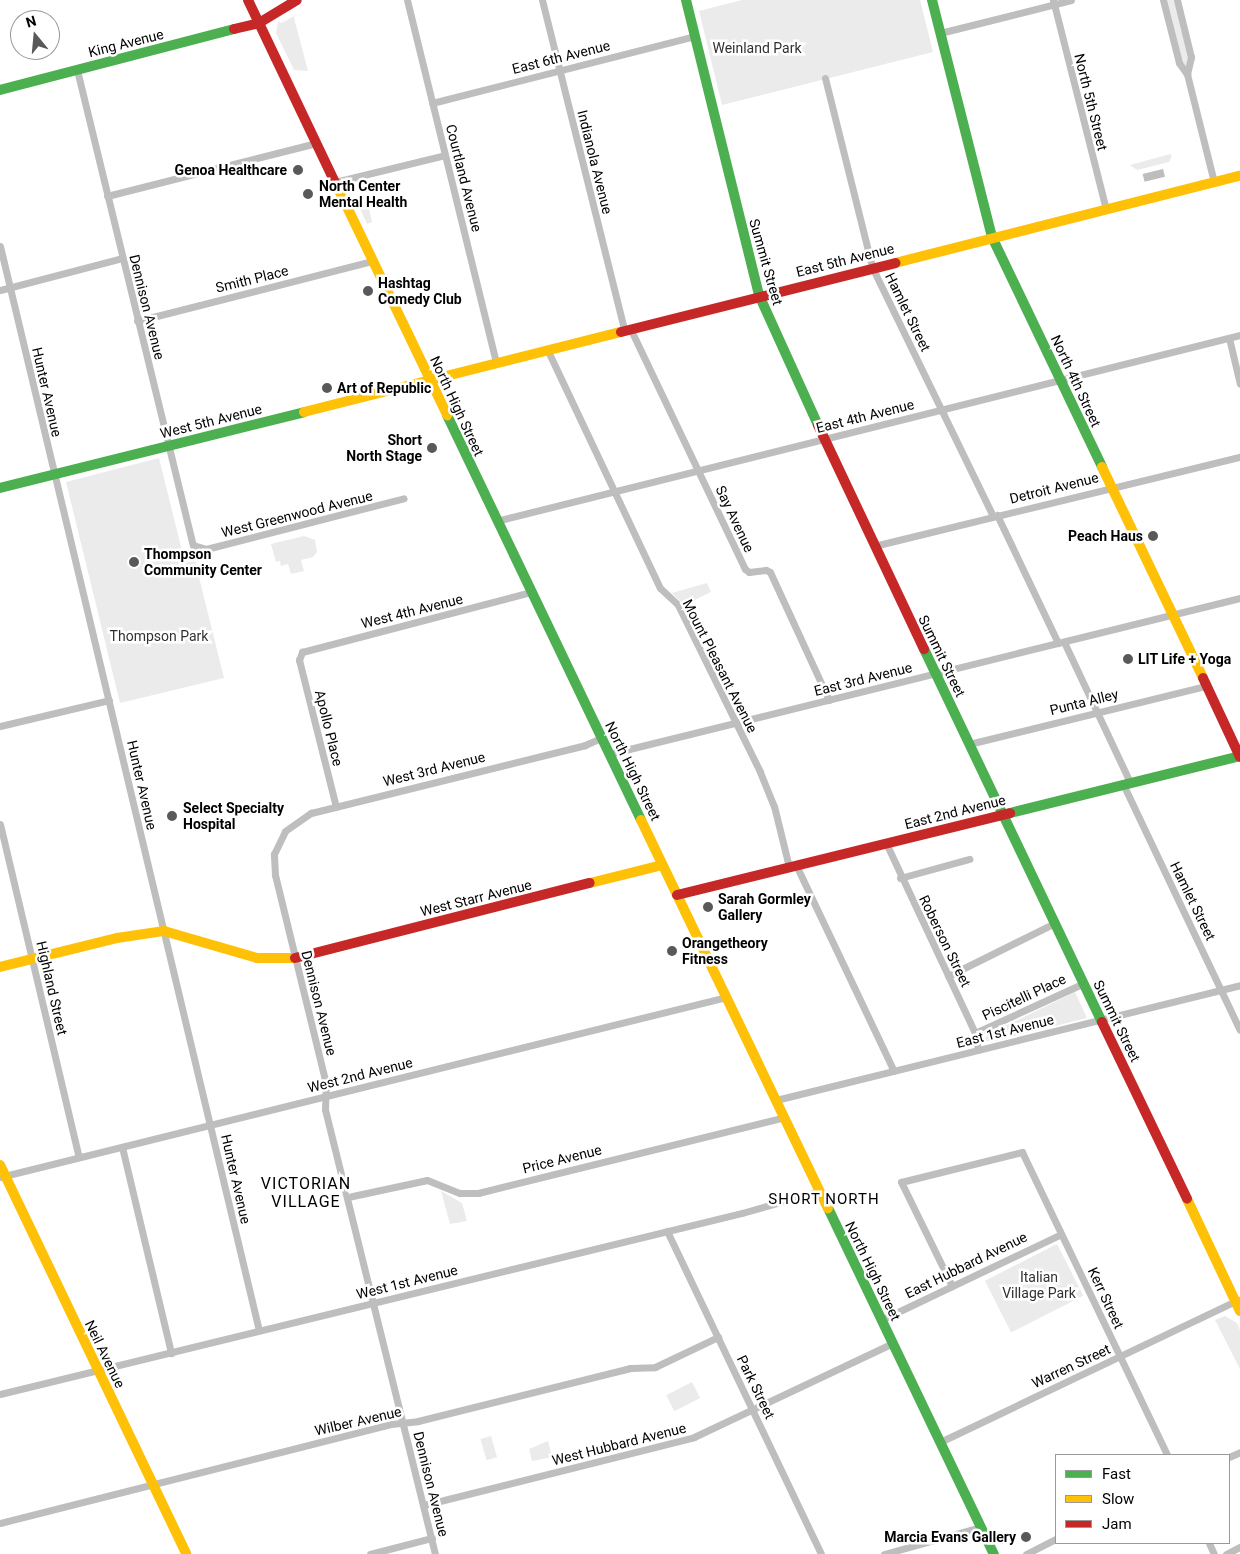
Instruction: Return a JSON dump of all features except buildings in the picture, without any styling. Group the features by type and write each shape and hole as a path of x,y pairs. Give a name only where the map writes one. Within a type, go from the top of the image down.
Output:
{"main road":[{"name":"North High Street","path":"248,0 428,379 994,1554"},
{"name":"King Avenue","path":"0,90 259,23 297,0"},
{"name":"Summit Street","path":"686,0 759,295 822,439 1237,1300 1240,1312"},
{"name":"North 4th Street","path":"932,0 992,237 1240,756"},
{"name":"East 5th Avenue","path":"428,379 1240,176"},
{"name":"West 5th Avenue","path":"0,488 428,379"},
{"name":"East 2nd Avenue","path":"677,895 1240,756"},
{"name":"West Starr Avenue","path":"296,958 662,865"},
{"path":"0,967 110,940 164,931 257,958 296,958"},
{"name":"Neil Avenue","path":"0,1165 2,1176 186,1554"}],"street":[{"name":"Courtland Avenue","path":"407,0 496,362"},
{"name":"Indianola Avenue","path":"542,0 627,329"},
{"path":"940,33 1054,2 1071,0"},
{"path":"1164,0 1179,63 1187,74 1214,182"},
{"path":"1177,0 1191,57 1187,74"},
{"name":"North 5th Street","path":"1054,2 1106,209"},
{"name":"East 6th Avenue","path":"432,103 695,36"},
{"name":"Dennison Avenue","path":"77,70 167,446 196,548"},
{"name":"Hamlet Street","path":"825,78 872,267 995,516 1096,712 1240,1030"},
{"path":"107,196 316,143"},
{"path":"335,182 445,155"},
{"name":"Hunter Avenue","path":"0,246 259,1331"},
{"path":"0,290 122,258"},
{"name":"Smith Place","path":"137,321 373,261"},
{"name":"Say Avenue","path":"627,329 698,470 745,569 749,572 766,570 770,572 829,700"},
{"name":"East 4th Avenue","path":"496,520 1240,335"},
{"path":"1228,338 1240,384"},
{"name":"Mount Pleasant Avenue","path":"546,349 660,588 678,605 736,723 771,798 792,866 894,1071"},
{"name":"Detroit Avenue","path":"874,546 1240,457"},
{"name":"West Greenwood Avenue","path":"196,548 206,549 404,498"},
{"name":"West 4th Avenue","path":"300,655 306,650 531,592"},
{"name":"East 3rd Avenue","path":"609,754 1240,598"},
{"name":"Apollo Place","path":"300,655 336,807"},
{"name":"Punta Alley","path":"969,744 1206,686"},
{"path":"0,726 108,700"},
{"name":"West 3rd Avenue","path":"280,838 302,817 585,744 601,738"},
{"name":"Highland Street","path":"0,824 80,1157"},
{"name":"Dennison Avenue","path":"280,838 273,866 326,1084 325,1096 348,1197 435,1554"},
{"name":"Roberson Street","path":"886,843 900,878 975,1033 978,1050"},
{"path":"900,878 969,859"},
{"path":"948,976 1055,923"},
{"name":"Piscitelli Place","path":"975,1033 1084,983"},
{"name":"East 1st Avenue","path":"776,1100 1240,985"},
{"name":"West 2nd Avenue","path":"2,1176 726,997"},
{"name":"Price Avenue","path":"348,1197 427,1180 460,1193 478,1193 784,1117"},
{"path":"122,1147 170,1353"},
{"name":"Kerr Street","path":"952,1286 902,1182 1022,1152 1167,1454"},
{"name":"West 1st Avenue","path":"0,1394 668,1231 819,1191"},
{"name":"Park Street","path":"668,1231 821,1554"},
{"name":"East Hubbard Avenue","path":"881,1320 1061,1234"},
{"name":"Warren Street","path":"940,1442 1237,1300"},
{"name":"Wilber Avenue","path":"0,1522 630,1368 655,1366 718,1337"},
{"name":"West Hubbard Avenue","path":"424,1505 682,1442 893,1343"},
{"path":"884,1554 981,1527"},
{"path":"370,1554 432,1538"},
{"path":"1026,1554 1055,1540"},
{"path":"1226,1554 1240,1547"}],"green space":[{"name":"Weinland Park","path":"742,0 920,0 933,52 722,105 699,11"},
{"path":"1163,0 1177,0 1191,62 1182,69"},
{"path":"294,16 308,71 294,70 276,33 278,22 282,23"},
{"path":"1170,154 1172,156 1169,162 1137,170 1130,165"},
{"path":"367,199 372,222 367,224 357,202"},
{"name":"Thompson Park","path":"159,458 185,563 195,561 224,678 120,703 66,482"},
{"path":"304,536 315,540 317,552 313,557 301,560 304,571 291,574 288,564 281,566 280,561 276,562 271,544"},
{"path":"707,583 711,592 684,605 672,593"},
{"path":"1075,992 1087,1018 991,1042 984,1040 985,1036"},
{"path":"441,1191 462,1203 467,1221 450,1224"},
{"name":"Italian Village Park","path":"1057,1244 1083,1296 1011,1332 985,1281"},
{"path":"1225,1316 1237,1323 1240,1330 1240,1369 1215,1320"},
{"path":"692,1382 700,1398 674,1411 666,1395"},
{"path":"491,1436 497,1457 486,1460 480,1439"},
{"path":"548,1441 552,1457 532,1461 529,1449"}],"shaded area":[{"path":"1163,169 1165,177 1145,182 1143,174"}],"traffic: fast":[{"path":"686,0 759,295 818,425"},
{"path":"932,0 992,237 1102,467"},
{"path":"0,90 234,29"},
{"path":"0,488 304,412"},
{"path":"447,415 641,820"},
{"path":"924,649 1102,1022"},
{"path":"1010,813 1240,756"},
{"path":"828,1208 994,1554"}],"traffic: slow":[{"path":"895,263 1240,176"},
{"path":"335,182 447,415"},
{"path":"304,412 621,332"},
{"path":"1102,467 1203,678"},
{"path":"641,820 828,1208"},
{"path":"590,883 662,865"},
{"path":"0,967 117,938 164,931 257,958 295,958"},
{"path":"0,1165 186,1554"},
{"path":"1187,1199 1240,1311"}],"traffic: jam":[{"path":"248,0 335,182"},
{"path":"234,29 259,23 297,0"},
{"path":"621,332 895,263"},
{"path":"818,425 924,649"},
{"path":"1203,678 1240,757"},
{"path":"677,895 1010,813"},
{"path":"295,958 590,883"},
{"path":"1102,1022 1187,1199"}],"place":[{"name":"Genoa Healthcare","path":"298,170"},
{"name":"North Center Mental Health","path":"308,194"},
{"name":"Hashtag Comedy Club","path":"368,291"},
{"name":"Art of Republic","path":"327,388"},
{"name":"Short North Stage","path":"432,448"},
{"name":"Peach Haus","path":"1153,536"},
{"name":"Thompson Community Center","path":"134,562"},
{"name":"LIT Life + Yoga","path":"1128,659"},
{"name":"Select Specialty Hospital","path":"172,816"},
{"name":"Sarah Gormley Gallery","path":"708,907"},
{"name":"Orangetheory Fitness","path":"672,951"},
{"name":"Marcia Evans Gallery","path":"1026,1537"}],"district":[{"name":"VICTORIAN VILLAGE","path":"306,1193"},
{"name":"SHORT NORTH","path":"824,1200"}]}
